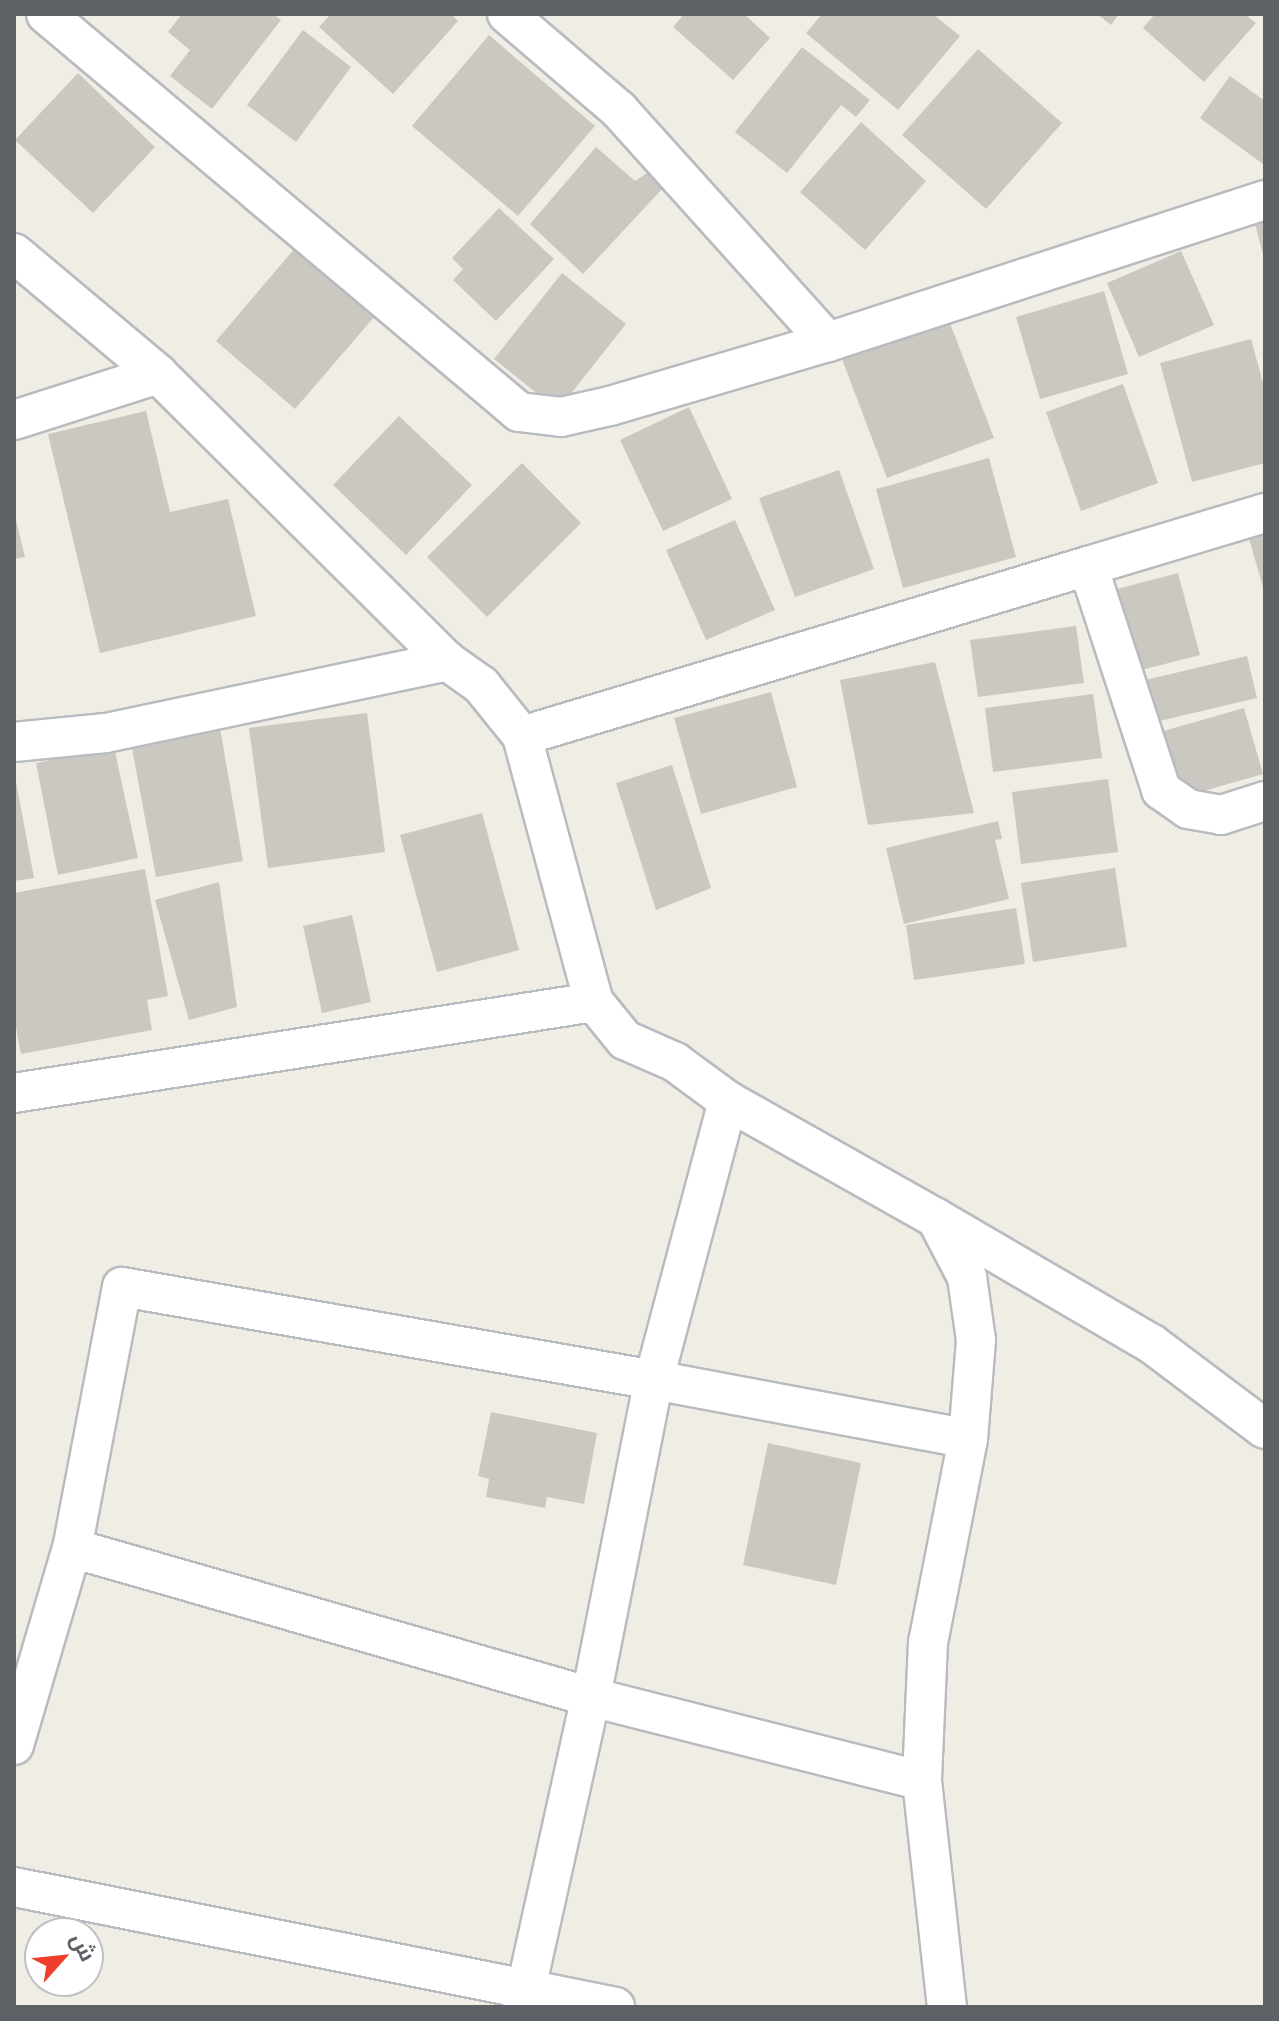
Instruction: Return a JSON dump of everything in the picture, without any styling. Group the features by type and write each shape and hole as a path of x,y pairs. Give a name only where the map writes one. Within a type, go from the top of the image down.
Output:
{"street":[{"path":"46,14 519,412 561,417 828,342 1265,200"},
{"path":"507,14 619,110 828,342"},
{"path":"14,253 158,374 447,661 481,685 522,736 594,1002 625,1040 675,1062 728,1101 1152,1344 1265,1429"},
{"path":"14,420 158,374"},
{"path":"522,736 1265,513"},
{"path":"1088,566 1161,790 1188,809 1221,815 1265,801"},
{"path":"14,742 106,733 447,661"},
{"path":"14,1093 594,1002"},
{"path":"524,1998 591,1697 654,1380 728,1101"},
{"path":"936,1218 967,1277 975,1328 968,1439 928,1642 922,1781 947,2007"},
{"path":"14,1745 72,1548 122,1287 654,1380 968,1439"},
{"path":"72,1548 591,1697 922,1781"},
{"path":"14,1887 524,1998 615,2007"}],"building":[{"path":"182,14 273,14 281,20 212,109 170,76 190,50 168,32"},
{"path":"331,14 451,14 458,21 393,94 319,27"},
{"path":"684,14 744,14 770,38 733,80 673,27"},
{"path":"822,14 933,14 960,36 898,110 806,33"},
{"path":"1097,14 1119,14 1111,25"},
{"path":"1155,14 1245,14 1256,23 1204,82 1143,28"},
{"path":"303,30 351,67 296,142 247,105"},
{"path":"489,35 595,126 518,216 412,126"},
{"path":"802,47 870,100 856,117 841,105 787,173 735,132"},
{"path":"978,49 1062,123 986,209 902,135"},
{"path":"78,73 155,147 93,213 15,140"},
{"path":"1230,76 1265,101 1263,164 1200,118"},
{"path":"861,122 926,181 865,250 800,192"},
{"path":"596,147 635,181 650,171 663,188 583,274 530,224"},
{"path":"499,208 554,259 496,321 453,280 463,269 452,258"},
{"path":"1265,221 1265,258 1264,258 1255,224"},
{"path":"301,241 381,309 295,409 216,341"},
{"path":"1181,251 1214,325 1139,357 1107,283"},
{"path":"562,273 626,324 558,410 494,359"},
{"path":"1104,291 1128,374 1040,399 1016,317"},
{"path":"948,318 994,438 887,478 842,359"},
{"path":"1251,339 1265,390 1265,463 1192,482 1160,363"},
{"path":"1123,384 1158,483 1081,511 1046,412"},
{"path":"689,407 732,499 663,531 620,440"},
{"path":"146,411 170,512 228,499 256,616 100,653 48,434"},
{"path":"399,416 472,485 406,555 333,485"},
{"path":"989,458 1016,557 903,588 876,489"},
{"path":"522,463 581,523 487,617 427,557"},
{"path":"839,470 874,569 795,597 759,498"},
{"path":"14,512 25,557 14,559"},
{"path":"735,520 775,610 706,640 666,550"},
{"path":"1265,523 1265,591 1264,591 1246,528"},
{"path":"1178,573 1200,655 1134,672 1113,590"},
{"path":"1076,626 1084,683 978,697 970,640"},
{"path":"1247,656 1257,698 1151,723 1141,681"},
{"path":"935,662 974,813 868,825 840,680"},
{"path":"771,692 797,787 701,814 674,718"},
{"path":"1093,694 1102,758 993,772 985,708"},
{"path":"1244,708 1263,774 1179,798 1160,732"},
{"path":"367,713 385,852 268,868 249,728"},
{"path":"220,728 243,861 156,877 131,743"},
{"path":"114,747 138,858 58,875 36,763"},
{"path":"672,765 711,888 656,910 616,783"},
{"path":"14,771 34,878 14,881"},
{"path":"1108,779 1118,852 1021,864 1012,792"},
{"path":"482,813 519,950 437,972 400,835"},
{"path":"998,821 1002,839 995,840 1009,899 904,924 886,848"},
{"path":"1115,868 1127,947 1033,962 1021,883"},
{"path":"145,869 168,996 147,1000 152,1030 21,1054 14,1017 14,893"},
{"path":"219,882 237,1007 189,1020 155,900"},
{"path":"1016,908 1025,964 914,980 906,925"},
{"path":"352,915 371,1002 322,1013 303,926"},
{"path":"491,1412 597,1433 584,1504 547,1497 545,1508 486,1497 489,1479 478,1476"},
{"path":"768,1443 861,1463 836,1585 743,1565"}]}
